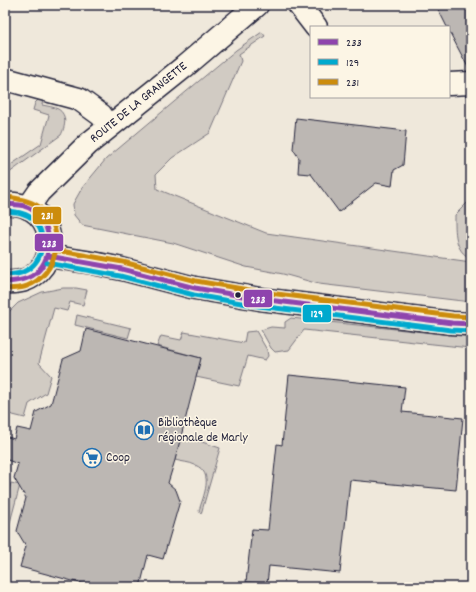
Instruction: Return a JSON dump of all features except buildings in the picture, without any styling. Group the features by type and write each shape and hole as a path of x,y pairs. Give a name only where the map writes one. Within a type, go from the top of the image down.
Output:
{"main road":[{"name":"ROUTE DE LA GRANGETTE","path":"28,208 39,192 88,144 184,67 257,5"},
{"path":"299,5 315,26"},
{"path":"5,78 79,99 101,115 109,126"},
{"path":"450,84 471,83"},
{"path":"5,204 17,204 28,208 37,214 45,223 49,233 50,245 48,256 43,266 33,276 20,282 5,282"},
{"path":"48,256 122,269 195,288 260,299 452,323 471,324"}],"shaded area":[{"path":"262,32 265,36 239,54 241,61 210,133 172,158 156,174 157,189 266,233 471,262 471,302 319,284 283,274 246,267 173,243 82,225 74,215 73,204 82,188 106,159 236,50"},
{"path":"40,98 43,99 42,105 58,109 63,114 65,121 61,135 5,176 5,169 41,144 49,115 33,110 35,103"},
{"path":"471,202 471,258 465,255 458,246 455,215 467,203"},
{"path":"63,288 87,290 83,305 70,302 67,311 54,308 39,363 51,376 46,393 29,404 25,418 5,413 5,316 18,303 42,292"},
{"path":"77,315 131,328 128,338 75,325"},
{"path":"291,318 471,337 470,348 304,330 289,350 275,352 271,348 261,330 271,327 285,328 285,322"},
{"path":"256,331 267,350 268,356 265,360 248,356 239,386 196,377 201,358 157,346 161,336 181,340 184,332 244,343 246,332"},
{"path":"181,435 220,448 201,514 199,511 205,492 205,473 193,464 175,460"},
{"path":"11,483 20,485 8,530 5,532 5,504"}],"transit line":[{"name":"231","path":"6,197 30,202 43,210 50,219 55,230 56,241 52,263 46,273 25,287 6,289"},
{"name":"233","path":"5,204 22,205 33,210 45,225 49,244 48,253 44,262 36,273 24,279 5,282"},
{"name":"129","path":"5,211 20,213 31,217 39,226 42,241 42,249 39,256 30,268 19,274 5,275"},
{"name":"231","path":"49,249 123,262 196,281 261,292 471,317"},
{"name":"233","path":"48,256 122,269 195,288 260,299 452,323 471,324"},
{"name":"129","path":"47,263 120,276 194,295 259,306 451,330 471,331"}],"place":[{"name":"Bibliothèque régionale de Marly","path":"144,430"},
{"name":"Coop","path":"92,458"}]}
